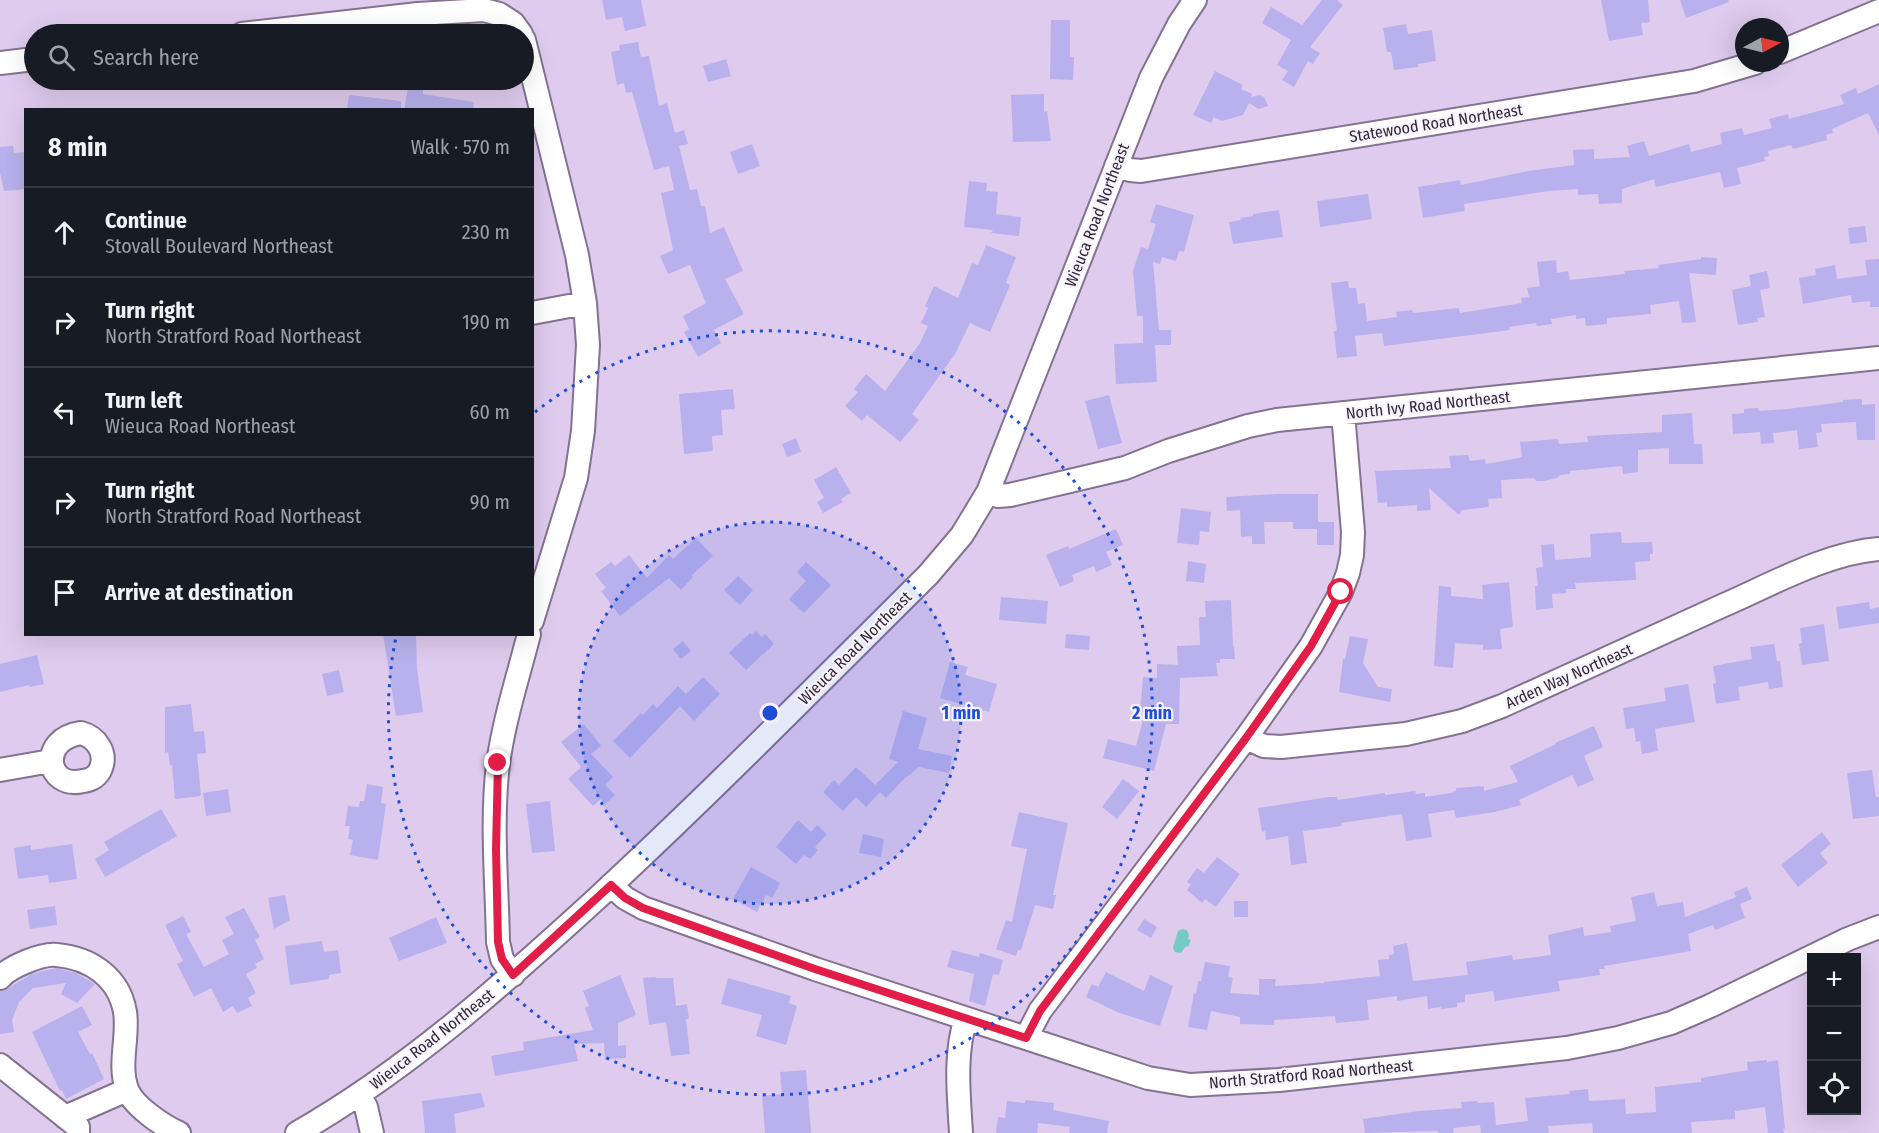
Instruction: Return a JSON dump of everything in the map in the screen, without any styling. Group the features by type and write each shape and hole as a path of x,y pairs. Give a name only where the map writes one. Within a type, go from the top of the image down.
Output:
{"street":[{"name":"Wieuca Road Northeast","path":"297,1133 359,1095 440,1037 513,975 703,799 928,575 962,535 988,492 1151,78 1179,24 1195,0"},
{"path":"330,24 418,14 470,5 499,14 514,24"},
{"path":"1789,48 1879,11"},
{"path":"0,63 24,60"},
{"name":"Statewood Road Northeast","path":"1116,166 1141,171 1694,81 1735,69"},
{"path":"534,81 577,255 585,303 588,345 584,421 576,478 534,614"},
{"path":"534,313 585,303"},
{"name":"North Ivy Road Northeast","path":"988,492 998,496 1010,495 1125,468 1168,451 1248,426 1277,420 1879,358"},
{"path":"1026,1038 1040,1011 1246,738 1311,646 1341,592 1352,555 1353,532 1343,413"},
{"name":"Arden Way Northeast","path":"1246,738 1264,746 1281,747 1406,734 1462,721 1502,706 1784,578 1841,556 1879,549"},
{"path":"513,975 502,959 498,942 496,794 498,763 505,728 528,636"},
{"path":"0,770 51,761"},
{"name":"North Stratford Road Northeast","path":"611,885 625,898 643,908 815,969 1148,1078 1190,1085 1279,1080 1567,1048 1618,1038 1671,1023 1848,939 1879,927"},
{"path":"0,978 7,970 51,954 85,960 106,973 115,986 125,1012 123,1055 127,1090 140,1107 167,1128 178,1133"},
{"path":"961,1133 959,1050 960,1034 966,1019"},
{"path":"0,1065 71,1125 127,1090"},
{"path":"359,1095 366,1107 372,1133"}],"shaded area":[{"path":"1187,930 1188,939 1191,940 1188,947 1186,946 1181,953 1175,952 1173,948 1178,931"}],"building":[{"path":"602,0 641,0 646,26 625,31 622,17 606,20"},
{"path":"1322,0 1337,0 1343,5 1310,47 1320,53 1313,64 1308,61 1294,87 1282,80 1288,71 1277,65 1291,40 1262,23 1271,7 1302,25"},
{"path":"1601,0 1648,0 1650,22 1641,23 1643,35 1609,41"},
{"path":"1680,0 1728,0 1729,2 1686,18"},
{"path":"1051,20 1070,20 1070,57 1074,57 1073,80 1050,79"},
{"path":"1406,24 1408,34 1432,30 1436,61 1418,64 1418,67 1394,70 1391,52 1387,52 1383,28"},
{"path":"638,42 641,57 649,56 659,106 667,103 675,133 684,130 688,144 679,146 690,190 697,189 701,206 705,206 710,233 724,227 743,271 725,279 744,314 714,330 721,343 698,357 684,332 689,329 683,316 706,303 690,265 668,274 660,256 673,250 661,193 674,190 669,166 654,170 632,92 626,93 624,83 617,85 611,52 620,50 619,45"},
{"path":"726,59 731,76 708,82 703,66"},
{"path":"1215,71 1243,85 1241,89 1252,94 1251,97 1260,95 1264,97 1268,106 1259,109 1249,103 1243,115 1222,121 1214,117 1211,123 1193,115"},
{"path":"1879,84 1879,135 1868,113 1832,129 1833,133 1826,135 1827,140 1793,149 1791,145 1768,151 1769,156 1764,157 1765,161 1737,168 1741,184 1724,188 1720,172 1656,187 1654,179 1622,189 1622,203 1599,204 1598,194 1578,195 1578,189 1549,191 1464,204 1465,211 1423,218 1418,187 1460,180 1461,185 1528,171 1574,165 1573,150 1594,149 1594,159 1630,157 1627,146 1644,141 1649,156 1689,144 1691,152 1722,144 1720,133 1742,128 1744,135 1772,128 1769,119 1788,114 1789,119 1844,104 1840,95 1856,88 1858,94"},
{"path":"408,90 423,90 423,94 474,102 473,108 404,108"},
{"path":"1044,94 1044,112 1047,111 1051,141 1013,142 1011,95"},
{"path":"349,95 401,101 401,108 347,108"},
{"path":"752,144 760,166 738,174 730,152"},
{"path":"13,146 14,153 24,152 24,189 4,191 0,173 0,147"},
{"path":"969,181 987,183 986,191 998,192 996,214 1021,217 1019,236 964,227"},
{"path":"1368,194 1372,219 1320,227 1317,201"},
{"path":"1156,204 1194,215 1184,252 1179,251 1176,261 1162,257 1160,264 1153,262 1159,330 1171,330 1171,345 1155,345 1157,382 1116,384 1114,344 1143,343 1143,316 1137,316 1133,271 1141,247 1148,249 1156,224 1150,222"},
{"path":"1279,210 1283,237 1233,244 1229,222 1253,216 1253,214"},
{"path":"1865,226 1867,242 1850,244 1848,228"},
{"path":"986,245 1016,257 1006,283 1010,285 990,332 970,323 955,354 912,414 919,420 900,442 867,415 862,421 845,406 858,392 854,389 866,374 885,391 920,343 928,326 921,323 928,308 925,306 934,286 958,298 972,263 978,265"},
{"path":"1701,257 1717,258 1716,275 1689,273 1696,322 1682,323 1679,301 1650,305 1651,314 1607,318 1607,324 1586,326 1585,318 1576,319 1576,315 1551,319 1552,324 1537,326 1536,323 1509,327 1510,330 1384,346 1382,333 1355,336 1357,356 1337,358 1334,331 1337,331 1331,283 1348,281 1349,288 1356,288 1358,304 1365,303 1367,321 1397,317 1396,312 1412,310 1413,313 1459,308 1460,313 1522,303 1521,298 1529,297 1527,288 1540,286 1537,262 1556,260 1557,273 1568,271 1570,280 1625,274 1624,271 1659,268 1658,265 1701,259"},
{"path":"1879,259 1879,307 1870,307 1870,301 1852,303 1851,295 1803,304 1799,278 1816,275 1815,269 1835,265 1837,279 1867,275 1865,260"},
{"path":"1767,271 1770,288 1760,290 1765,317 1757,318 1758,322 1738,325 1732,290 1751,286 1749,275"},
{"path":"733,389 735,409 721,410 723,435 712,436 713,451 684,454 679,394"},
{"path":"1109,395 1122,443 1098,449 1085,401"},
{"path":"1862,399 1862,405 1875,404 1875,440 1857,440 1856,422 1821,424 1822,432 1816,433 1818,447 1799,449 1797,430 1773,433 1774,443 1761,444 1760,432 1733,434 1732,414 1744,413 1744,409 1758,408 1759,411 1787,409"},
{"path":"1692,413 1694,444 1702,444 1703,464 1669,464 1669,448 1638,450 1638,472 1623,474 1622,466 1570,471 1570,474 1544,481 1537,481 1533,478 1501,480 1502,498 1488,499 1489,507 1462,510 1459,515 1429,488 1431,510 1417,511 1417,505 1387,507 1387,502 1378,503 1375,471 1451,468 1449,456 1468,455 1470,461 1485,459 1486,464 1514,459 1522,457 1520,442 1558,439 1559,444 1588,442 1587,436 1662,432 1662,415"},
{"path":"796,438 801,452 787,457 782,444"},
{"path":"836,467 851,493 841,499 843,502 823,513 817,502 824,498 814,480"},
{"path":"1318,494 1318,522 1334,522 1334,545 1317,545 1317,529 1293,529 1293,522 1264,522 1265,544 1252,544 1252,536 1241,537 1240,510 1227,511 1226,497"},
{"path":"1181,508 1211,512 1209,532 1200,531 1199,545 1177,543"},
{"path":"1116,529 1123,545 1106,552 1112,565 1096,572 1094,566 1072,575 1074,581 1060,587 1046,555 1068,546 1069,549"},
{"path":"1621,532 1622,543 1652,542 1653,554 1650,554 1650,561 1635,562 1636,580 1575,583 1576,589 1566,589 1566,593 1552,594 1553,608 1536,610 1535,586 1538,586 1536,568 1543,567 1541,545 1554,544 1555,560 1591,557 1590,534"},
{"path":"696,538 713,556 691,576 693,577 681,590 669,578 620,616 601,591 606,588 595,574 611,562 615,566 629,555 647,578 669,555 673,559"},
{"path":"1188,561 1206,564 1204,583 1186,581"},
{"path":"806,562 831,585 804,613 789,599 806,581 797,572"},
{"path":"738,576 753,590 740,605 724,590"},
{"path":"1509,582 1513,627 1500,629 1502,649 1483,650 1483,645 1455,643 1453,668 1434,666 1439,586 1451,587 1451,596 1483,599 1482,585"},
{"path":"1001,597 1048,601 1046,624 999,620"},
{"path":"1231,600 1235,659 1220,659 1220,663 1216,663 1218,676 1180,678 1179,724 1166,724 1154,771 1103,758 1108,739 1136,746 1145,712 1140,713 1143,677 1157,678 1157,664 1178,665 1177,646 1200,645 1199,617 1206,617 1205,601"},
{"path":"1869,602 1870,609 1879,607 1879,623 1839,629 1836,607"},
{"path":"1824,624 1829,661 1802,665 1799,644 1802,643 1800,628"},
{"path":"756,631 762,637 765,634 774,644 746,670 729,653 750,633 752,635"},
{"path":"1066,634 1090,636 1089,650 1065,648"},
{"path":"383,636 416,636 417,668 423,712 396,716"},
{"path":"1350,636 1368,639 1363,663 1378,687 1392,689 1390,702 1339,692 1343,659 1345,659"},
{"path":"683,641 691,651 681,659 673,649"},
{"path":"1774,644 1777,661 1780,661 1783,687 1769,689 1768,682 1738,687 1740,700 1716,704 1713,666 1752,659 1750,647"},
{"path":"37,655 44,684 0,692 0,664"},
{"path":"950,662 968,667 965,675 997,684 989,712 940,698"},
{"path":"339,670 344,692 327,696 322,674"},
{"path":"703,677 720,694 694,721 680,706 630,758 613,741 641,713 643,715 653,704 657,708 678,686 686,694"},
{"path":"1688,684 1695,722 1655,729 1658,751 1642,754 1640,741 1636,742 1634,728 1626,729 1623,708 1666,701 1664,688"},
{"path":"191,704 194,732 204,731 206,753 197,754 201,796 175,799 172,765 170,765 168,752 165,753 165,707"},
{"path":"903,711 927,718 918,749 952,756 949,773 919,767 886,798 880,792 866,807 856,797 843,811 823,792 834,780 839,785 856,767 875,785 898,762 889,759"},
{"path":"584,724 601,746 591,754 613,777 605,785 615,795 605,804 601,799 593,806 568,779 581,767 561,742"},
{"path":"1594,726 1603,747 1584,756 1594,780 1578,787 1572,775 1519,800 1521,805 1495,812 1456,818 1454,810 1428,814 1432,837 1406,841 1402,814 1341,823 1342,826 1303,831 1307,863 1291,865 1288,836 1266,840 1265,831 1262,832 1258,808 1329,797 1337,797 1338,800 1415,791 1416,794 1425,793 1425,797 1451,793 1456,791 1456,788 1484,786 1484,791 1518,782 1510,766"},
{"path":"1872,770 1876,797 1879,797 1879,816 1853,819 1847,773"},
{"path":"1123,779 1139,791 1117,819 1102,807"},
{"path":"367,784 383,787 381,803 386,804 378,860 350,855 353,840 348,839 350,826 345,826 348,806 359,807 360,801 364,801"},
{"path":"228,789 231,812 206,816 203,793"},
{"path":"550,801 555,851 532,853 526,804"},
{"path":"161,809 177,836 105,877 95,859 109,850 104,842"},
{"path":"1019,812 1068,823 1053,895 1056,895 1053,909 1035,905 1021,950 1018,950 1016,956 996,949 1006,920 1012,922 1027,849 1011,846"},
{"path":"798,820 811,832 817,825 827,834 815,847 818,850 810,859 804,855 796,864 776,847"},
{"path":"1822,832 1831,844 1820,853 1828,863 1798,887 1781,865"},
{"path":"863,834 884,839 881,857 859,853"},
{"path":"72,844 77,879 49,883 48,875 18,879 14,848 31,845 31,850"},
{"path":"1217,857 1240,874 1216,907 1205,899 1202,903 1187,890 1191,884 1187,882 1197,868 1204,873"},
{"path":"751,867 780,883 772,898 766,895 757,912 733,899"},
{"path":"1747,887 1752,899 1740,904 1745,918 1715,930 1713,925 1688,934 1691,951 1604,966 1605,969 1599,969 1600,975 1558,981 1560,991 1495,1001 1493,991 1465,995 1465,1002 1457,1003 1457,1007 1441,1009 1441,1007 1428,1009 1427,996 1397,1001 1397,996 1367,1000 1369,1020 1336,1023 1335,1016 1274,1020 1274,1025 1240,1024 1240,1017 1211,1011 1207,1030 1188,1027 1194,993 1196,994 1198,981 1201,981 1205,962 1230,966 1228,977 1233,978 1230,993 1259,995 1259,979 1276,979 1275,986 1380,976 1378,960 1389,959 1389,955 1394,954 1393,946 1407,943 1413,981 1468,975 1466,962 1512,955 1513,960 1551,955 1548,935 1583,927 1584,936 1611,932 1610,926 1636,921 1631,897 1654,892 1657,906 1683,902 1685,917 1736,897 1734,892"},
{"path":"285,895 290,920 274,929 268,898"},
{"path":"1234,901 1248,901 1248,917 1234,917"},
{"path":"55,906 57,925 30,929 27,910"},
{"path":"244,908 260,937 255,940 264,959 255,964 257,968 246,974 256,993 248,998 252,1006 237,1013 233,1006 223,1012 211,988 194,997 177,964 183,961 165,925 183,916 191,932 186,934 204,967 229,954 222,940 234,934 225,917"},
{"path":"436,917 447,943 399,961 389,938"},
{"path":"1144,919 1157,927 1151,938 1137,930"},
{"path":"322,941 324,952 338,950 341,973 329,975 329,979 290,985 285,946"},
{"path":"952,950 979,957 980,953 1003,960 999,975 993,974 985,1006 969,1001 974,974 947,967"},
{"path":"56,968 76,973 95,984 77,1003 61,994 66,983 33,988 19,1002 12,1020 14,1032 0,1034 0,991 4,991 31,974"},
{"path":"1106,972 1144,991 1150,975 1173,986 1160,1026 1117,1012 1086,997 1092,984 1098,987"},
{"path":"620,975 636,1015 618,1023 618,1046 626,1045 626,1058 605,1059 604,1043 574,1044 578,1061 495,1076 491,1056 524,1050 523,1042 593,1030 585,1008 589,1006 583,991"},
{"path":"643,978 673,978 676,1006 687,1004 689,1019 686,1019 690,1054 671,1056 666,1022 649,1025"},
{"path":"728,978 791,996 789,1003 797,1006 786,1045 756,1036 762,1015 721,1004"},
{"path":"82,1006 92,1025 78,1032 90,1054 92,1053 104,1079 66,1099 32,1032"},
{"path":"1767,1060 1767,1062 1778,1060 1784,1133 1768,1133 1765,1107 1735,1111 1735,1119 1691,1122 1692,1133 1593,1133 1592,1123 1548,1126 1549,1133 1481,1133 1480,1125 1453,1128 1454,1133 1439,1133 1438,1131 1365,1133 1363,1119 1462,1108 1461,1102 1494,1102 1496,1125 1528,1121 1525,1098 1570,1094 1569,1091 1588,1089 1589,1101 1625,1099 1626,1114 1656,1112 1655,1087 1701,1082 1701,1078 1748,1070 1747,1062"},
{"path":"806,1070 811,1133 765,1133 762,1096 782,1094 780,1072"},
{"path":"481,1093 485,1107 454,1114 456,1133 425,1133 422,1101"},
{"path":"1025,1100 1054,1103 1053,1110 1109,1121 1107,1133 1069,1133 1070,1127 1038,1123 1037,1133 996,1133 998,1117 1005,1118 1007,1101 1025,1103"}],"route":[{"path":"498,763 496,849 498,942 502,959 513,975 611,885 625,898 643,908 815,969 1026,1038 1040,1011 1246,738 1311,646 1341,592"}]}
